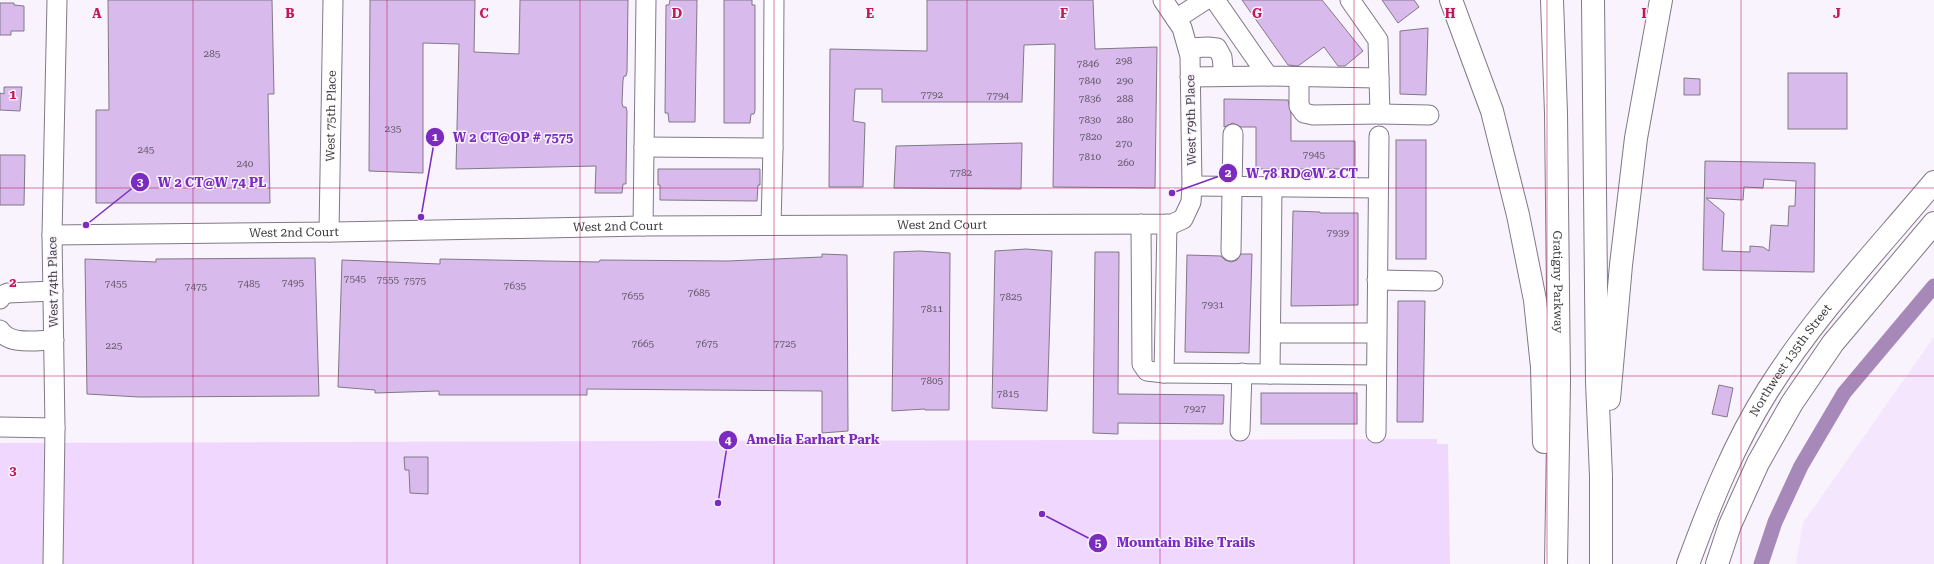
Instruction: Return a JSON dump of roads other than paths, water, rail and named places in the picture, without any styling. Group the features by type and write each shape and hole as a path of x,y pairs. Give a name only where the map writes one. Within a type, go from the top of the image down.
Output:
{"main road":[{"path":"1451,0 1492,111 1522,230 1535,300 1542,367 1544,450 1556,532"},
{"name":"Gratigny Parkway","path":"1552,0 1556,113 1559,382 1556,564"},
{"path":"1593,0 1597,382 1601,476 1601,564"},
{"path":"1601,476 1621,265 1636,138 1661,0"},
{"name":"Northwest 135th Street","path":"1688,564 1706,515 1735,450 1767,391 1807,332 1934,182"},
{"name":"Northwest 135th Street","path":"1717,564 1730,525 1758,463 1792,403 1833,343 1934,223"}],"street":[{"name":"West 74th Place","path":"54,564 55,428 52,235 57,0"},
{"name":"West 75th Place","path":"329,232 333,0"},
{"path":"643,226 646,0"},
{"path":"772,225 774,0"},
{"path":"1173,10 1205,0"},
{"path":"1215,0 1268,76"},
{"path":"1350,0 1378,40 1380,114"},
{"name":"West 79th Place","path":"1173,10 1186,36 1189,48 1192,186 1191,202 1175,222"},
{"path":"1189,48 1217,48 1222,57 1224,76"},
{"path":"1190,77 1268,76 1379,78"},
{"path":"1299,77 1299,106 1304,113 1313,115 1429,115"},
{"path":"1231,251 1233,134"},
{"path":"1376,432 1378,136"},
{"path":"644,147 773,148"},
{"path":"1192,186 1232,188 1378,188"},
{"path":"1270,374 1272,188"},
{"name":"West 2nd Court","path":"52,235 329,232 643,226 1141,224 1175,222"},
{"path":"1164,373 1166,261 1175,222"},
{"path":"1141,224 1140,261 1142,364 1147,371 1164,373 1376,375"},
{"path":"1140,261 1166,261"},
{"path":"1377,280 1433,280"},
{"path":"0,299 1,296 8,293 53,291"},
{"path":"0,330 2,334 12,340 54,340"},
{"path":"1271,333 1376,333"},
{"path":"1240,431 1242,373"},
{"path":"0,427 55,428"}],"waterway":[{"path":"1761,564 1775,522 1801,466 1844,393 1934,286"}],"place":[{"name":"W 78 RD@W 2 CT","path":"1172,193"},
{"name":"W 2 CT@OP # 7575","path":"421,217"},
{"name":"W 2 CT@W 74 PL","path":"86,225"},
{"name":"Amelia Earhart Park","path":"718,503"},
{"name":"Mountain Bike Trails","path":"1042,514"}]}
